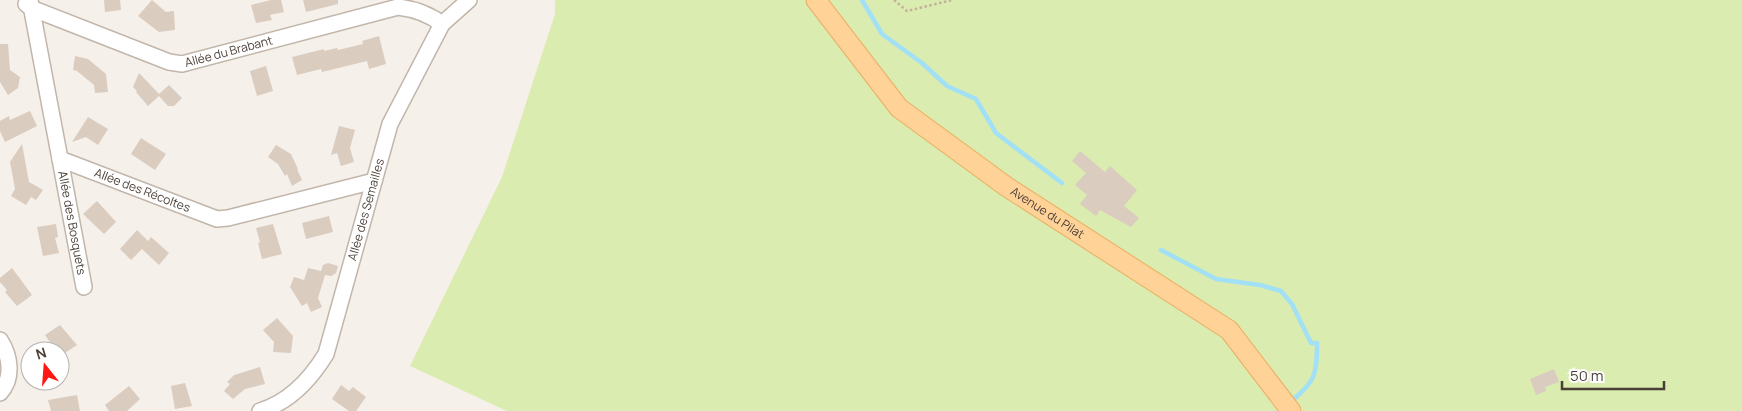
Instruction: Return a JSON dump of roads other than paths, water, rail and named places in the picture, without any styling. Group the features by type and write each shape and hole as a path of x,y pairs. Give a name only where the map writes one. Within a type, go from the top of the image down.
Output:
{"main road":[{"name":"Avenue du Pilat","path":"816,0 899,108 1007,187 1229,330 1291,411"}],"street":[{"name":"Allée des Semailles","path":"260,411 285,400 303,385 314,374 326,354 390,124 442,24 469,0"},
{"name":"Allée du Brabant","path":"28,3 168,62 182,64 398,7 421,12 442,24"},
{"path":"28,3 60,159"},
{"name":"Allée des Récoltes","path":"60,159 217,219 228,218 374,181"},
{"name":"Allée des Bosquets","path":"60,159 84,287"},
{"path":"0,340 10,361 8,378 0,393"}],"waterway":[{"path":"862,0 882,34 922,63 947,86 976,99 996,133 1062,183"},
{"path":"1161,250 1216,279 1260,285 1281,291 1292,304 1311,343 1317,343 1317,354 1313,378 1289,403"}]}
